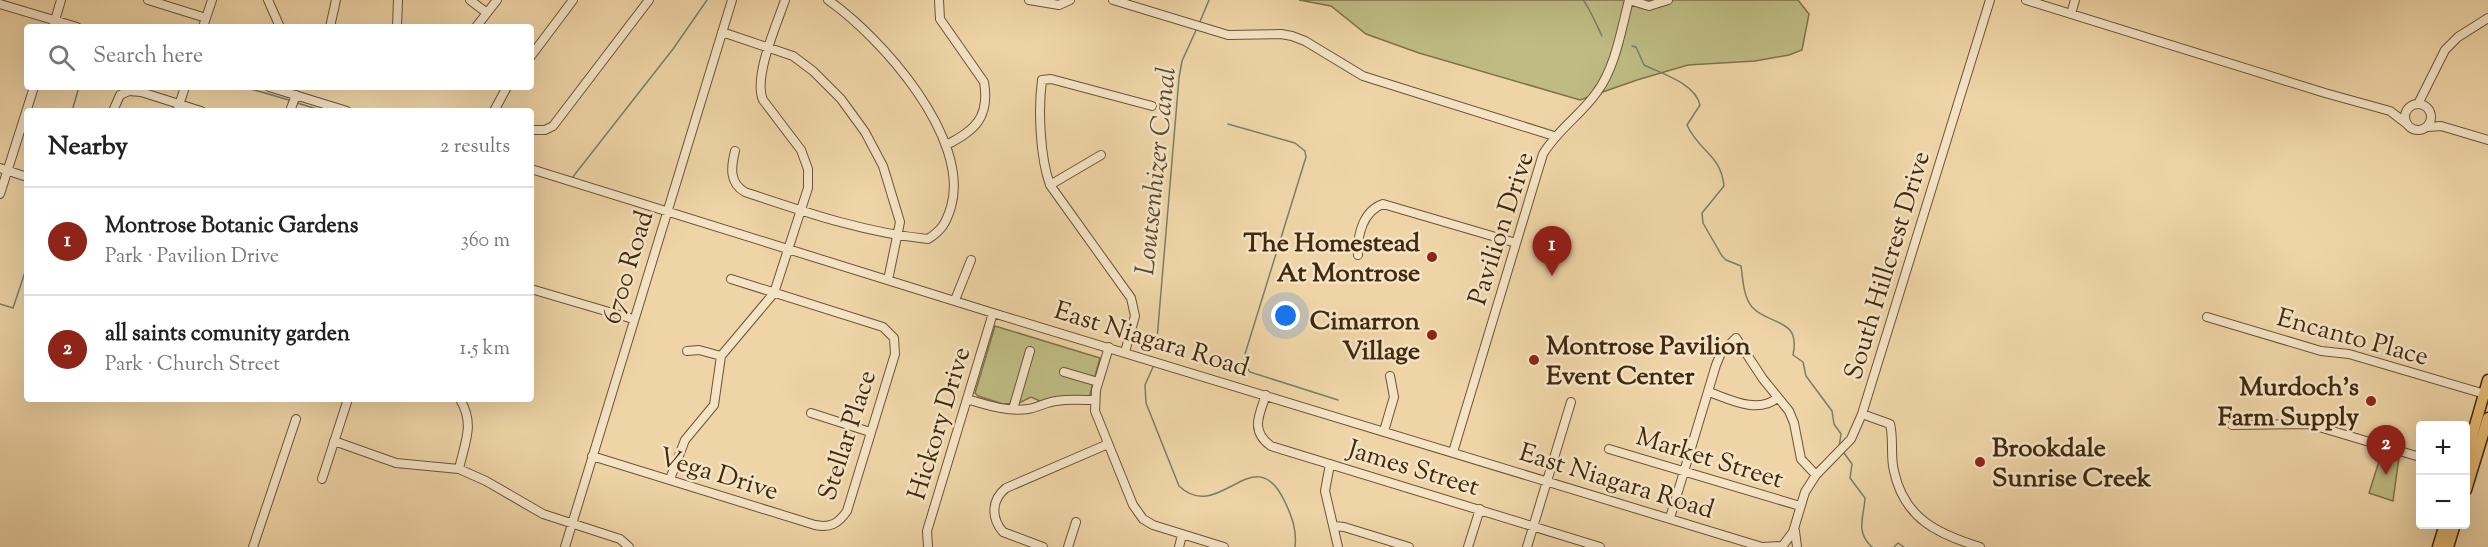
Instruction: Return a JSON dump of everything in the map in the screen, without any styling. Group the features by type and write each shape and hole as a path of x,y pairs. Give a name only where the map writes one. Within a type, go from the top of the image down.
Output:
{"highway":[{"path":"2470,444 2486,394 2488,380"},
{"path":"2470,477 2488,418"},
{"path":"2438,547 2444,529"},
{"path":"2448,547 2454,529"}],"street":[{"path":"0,3 54,24 61,0"},
{"path":"148,0 206,18"},
{"path":"204,24 212,0"},
{"path":"268,0 279,24"},
{"path":"331,24 336,0"},
{"path":"397,24 398,0"},
{"path":"470,0 487,14"},
{"path":"479,24 497,0"},
{"path":"534,52 573,0"},
{"path":"534,130 545,130 553,126 649,0"},
{"name":"6700 Road","path":"565,547 665,212 732,0"},
{"path":"669,479 685,440 714,405 721,356 774,294 808,188 807,169 801,150 763,100 760,92 770,47 785,0"},
{"path":"735,151 731,167 733,180 739,188 801,211 897,236 928,239 946,225 956,191 953,166 946,145 920,96 892,59 854,20 828,0"},
{"path":"939,0 940,19 984,82 985,93 985,105 980,119 972,130 946,145"},
{"path":"1029,0 1059,5 1070,0"},
{"path":"1113,0 1139,4 1228,35 1281,34 1292,36 1305,41 1363,76 1554,136"},
{"path":"1629,0 1649,6 1668,0"},
{"name":"Pavilion Drive","path":"1453,452 1536,173 1554,136 1586,106 1599,90 1614,52 1629,0"},
{"name":"South Hillcrest Drive","path":"1797,547 1795,527 1805,492 1816,475 1851,439 1862,414 1990,0"},
{"path":"2026,0 2292,83 2390,111 2422,106"},
{"path":"2071,14 2075,0"},
{"path":"2422,106 2437,61 2445,50 2458,37 2488,18"},
{"path":"722,32 792,56 813,71 841,99 865,132 883,166 900,222 888,280"},
{"path":"1125,352 1135,316 1131,298 1050,185 1044,158 1040,94 1042,80 1051,79 1152,106"},
{"path":"2407,124 2405,110 2428,83"},
{"path":"26,108 33,90"},
{"path":"114,108 120,95 129,91 141,92 178,108 183,90"},
{"path":"279,90 337,108"},
{"path":"496,108 505,90"},
{"path":"291,108 296,95"},
{"path":"2422,106 2441,126"},
{"path":"2390,111 2419,130 2441,126 2488,140"},
{"path":"0,194 4,169 24,114"},
{"path":"2428,127 2431,116"},
{"path":"1050,185 1101,155"},
{"path":"4,169 24,176"},
{"name":"East Niagara Road","path":"534,170 993,313 1266,394 1762,547 1792,544 1797,547"},
{"path":"1358,255 1357,242 1367,214 1374,207 1383,204 1516,243"},
{"path":"955,300 971,260"},
{"path":"731,279 774,294"},
{"path":"534,290 633,319"},
{"name":"Stellar Place","path":"774,294 883,327 891,332 894,338 895,354 847,511 840,521 832,525"},
{"name":"Hickory Drive","path":"928,547 927,531 993,313"},
{"name":"Encanto Place","path":"2207,318 2321,351 2349,354 2486,394"},
{"path":"1670,518 1722,353 1736,338 1789,411 1802,459 1816,475"},
{"path":"1109,347 1094,400 1095,411 1133,505 1143,519 1182,535 1224,547"},
{"path":"687,351 699,350 721,356"},
{"path":"1013,409 1030,351"},
{"path":"1064,372 1098,382"},
{"path":"1384,431 1394,397 1390,376"},
{"path":"1709,392 1760,407 1769,405 1778,398"},
{"name":"James Street","path":"1266,394 1258,421 1258,431 1262,440 1271,446 1600,547"},
{"path":"967,399 999,408 1013,409 1031,409 1058,400 1094,400"},
{"path":"322,479 347,402"},
{"path":"459,469 469,426 468,414 462,402"},
{"path":"1527,547 1571,402"},
{"path":"811,413 870,432"},
{"path":"1862,414 1890,424 1894,471 1908,505 1940,533 1980,547"},
{"path":"253,547 296,419"},
{"path":"2232,425 2309,424 2416,456"},
{"path":"334,441 396,463 459,469 486,481 543,514 620,539 629,547"},
{"path":"1043,547 1003,532 994,515 996,499 1006,488 1108,444"},
{"name":"Market Street","path":"1609,448 1800,506"},
{"name":"Vega Drive","path":"592,456 815,525 826,527 832,525"},
{"path":"1330,464 1325,491 1338,547"},
{"path":"1468,547 1480,509"},
{"path":"1068,547 1076,522"},
{"path":"1334,526 1409,547"},
{"name":"South Hillcrest Drive","path":"1782,546 1795,527"},
{"path":"1179,547 1182,535"}],"shaded area":[{"path":"1299,0 1798,0 1809,14 1802,50 1789,55 1755,61 1688,65 1580,100 1419,53 1366,34 1331,6"},
{"path":"995,326 1100,358 1089,398 1042,402 1031,397 1019,403 1003,404 978,396 975,393"},
{"path":"2382,452 2399,457 2393,501 2369,493"}],"waterway":[{"path":"572,178 673,49 707,0"},
{"name":"Loutsenhizer Canal","path":"1199,24 1209,0"},
{"path":"1583,0 1602,36"},
{"name":"Loutsenhizer Canal","path":"1156,351 1179,78 1182,61 1197,28"},
{"path":"1632,46 1636,47 1644,65 1677,80 1697,97 1700,105 1687,125 1719,167 1724,186 1702,213 1703,223 1722,256 1741,266 1745,293 1752,307 1788,328 1792,334 1793,355 1803,362 1806,376 1832,411 1834,424 1841,434 1839,447"},
{"path":"73,108 78,90"},
{"path":"254,90 289,100"},
{"path":"297,103 314,108"},
{"path":"1228,124 1295,143 1305,151 1306,157 1244,363 1250,372 1338,400"},
{"path":"0,304 13,308 24,275"},
{"name":"Loutsenhizer Canal","path":"1153,367 1145,385 1146,403 1179,486 1194,495 1208,496 1249,478 1261,477 1273,484 1285,502 1293,524 1295,547"},
{"path":"1844,453 1852,464 1850,478 1865,498 1862,530 1872,547"},
{"path":"1894,547 1898,543 1904,547"}],"place":[{"name":"The Homestead At Montrose","path":"1432,257"},
{"name":"Montrose Botanic Gardens","path":"1552,276"},
{"name":"Cimarron Village","path":"1432,335"},
{"name":"Montrose Pavilion Event Center","path":"1534,360"},
{"name":"Murdoch's Farm Supply","path":"2371,401"},
{"name":"Brookdale Sunrise Creek","path":"1980,462"},
{"name":"all saints comunity garden","path":"2386,475"}]}
